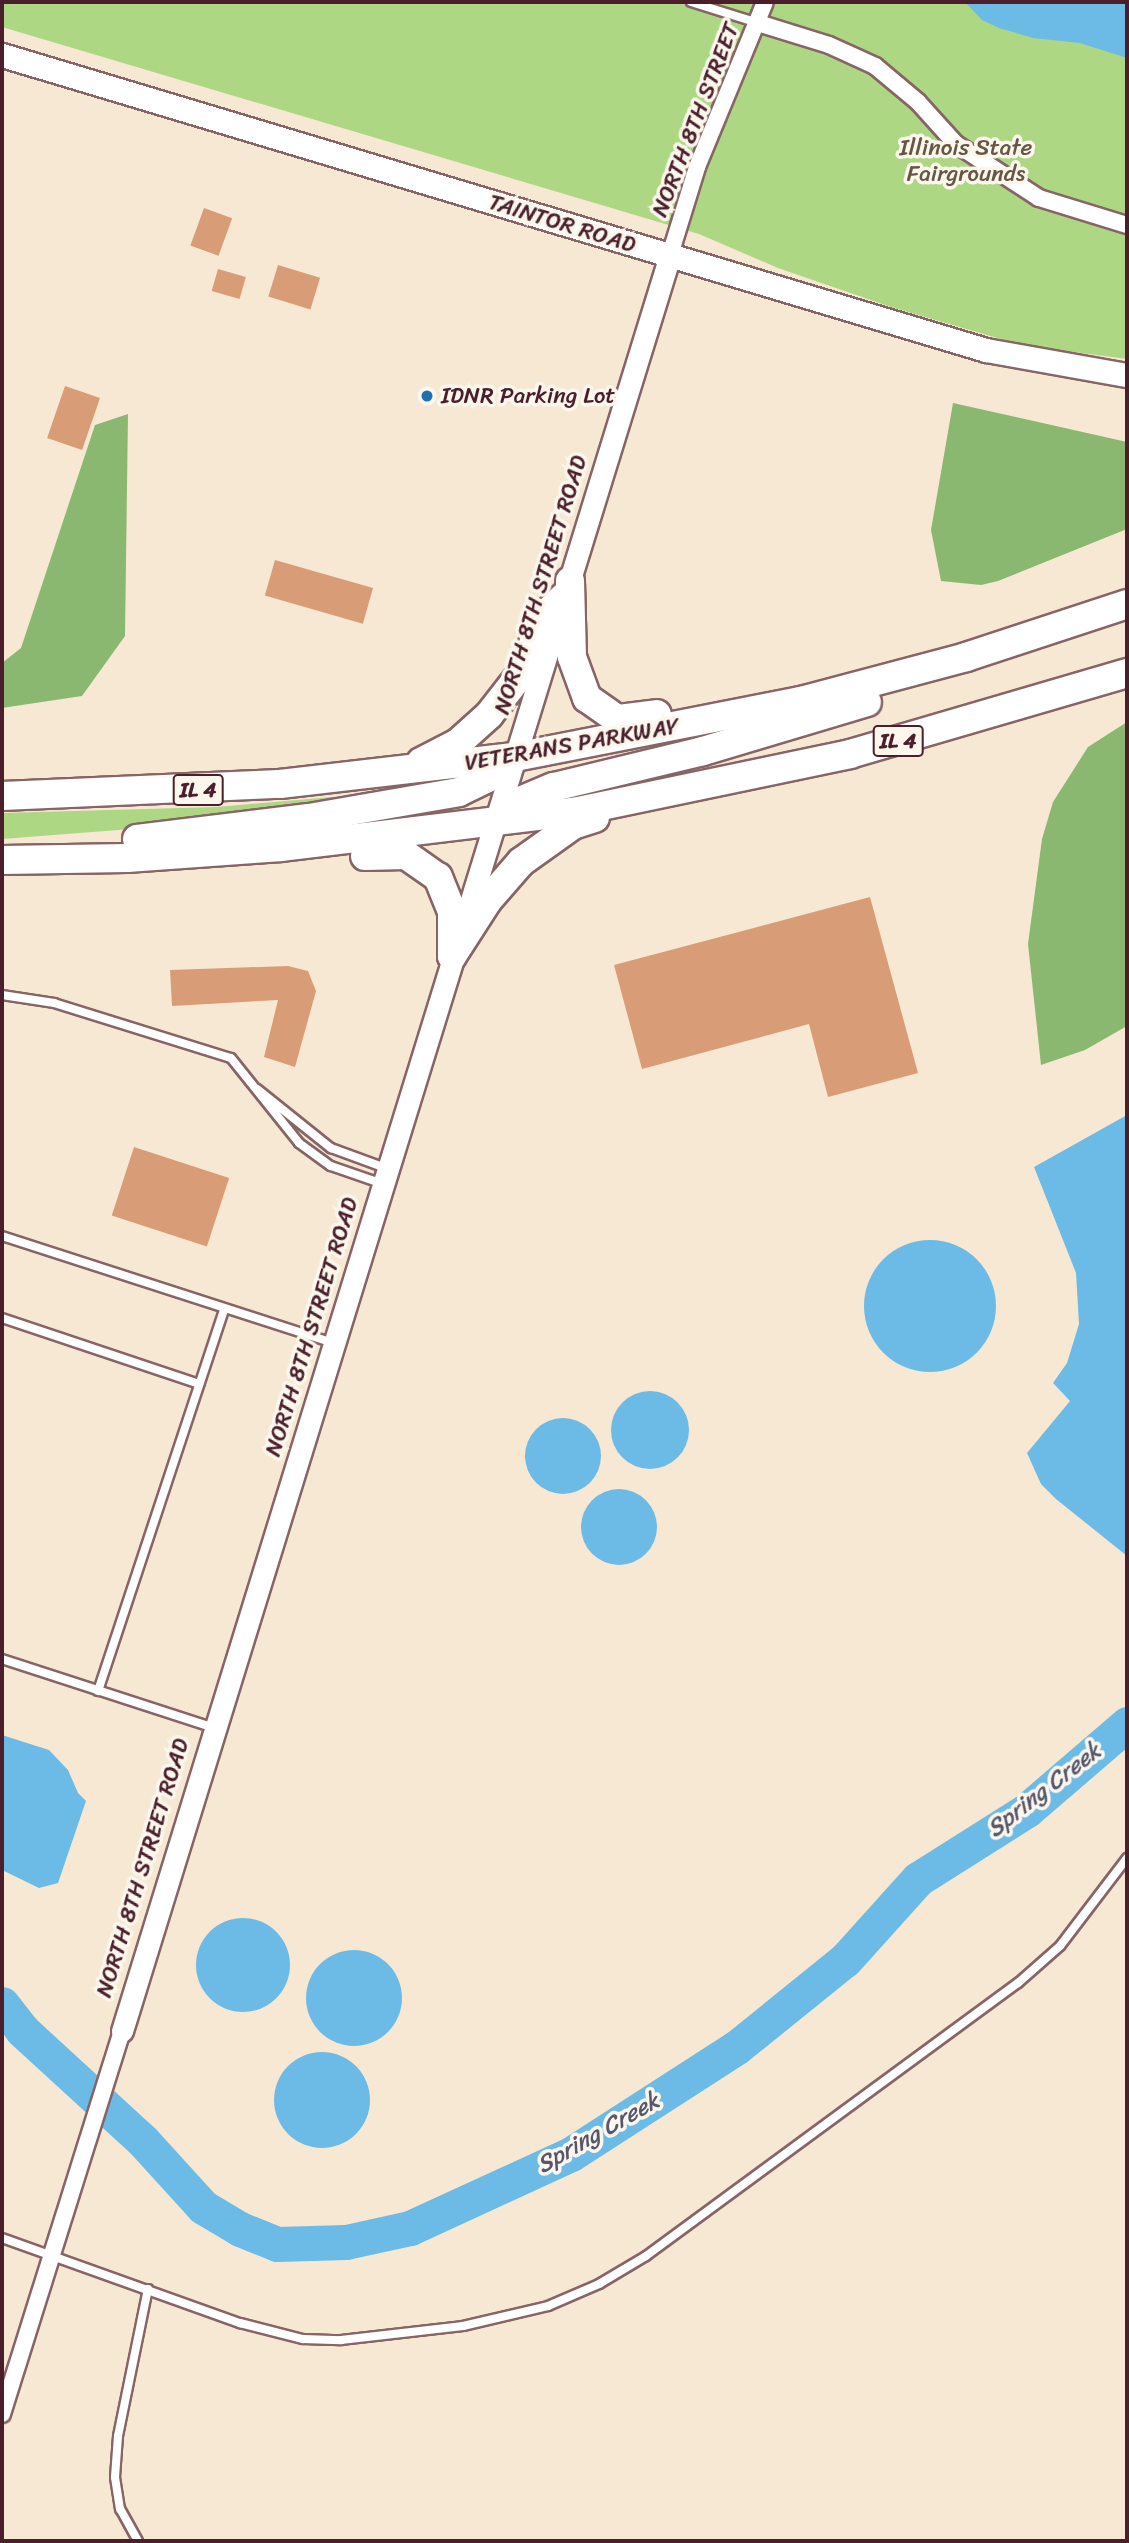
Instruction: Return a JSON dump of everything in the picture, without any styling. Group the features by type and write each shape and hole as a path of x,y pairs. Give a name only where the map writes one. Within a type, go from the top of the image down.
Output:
{"highway":[{"path":"568,588 576,677 595,706 617,719 843,674 900,676"},
{"path":"393,774 458,743 489,715 524,670 542,618 568,588"},
{"name":"VETERANS PARKWAY","path":"2,796 185,791 393,774 515,757 801,701 966,657 1127,604"},
{"path":"493,824 518,802 554,788 691,754 874,700 933,681 966,657"},
{"name":"IL 4","path":"2,860 127,858 282,847 493,824 664,794 850,754 1127,673"},
{"path":"88,859 109,842 309,818 459,792 494,775 515,757"},
{"path":"452,956 488,901 532,853 573,825 664,794"},
{"path":"127,858 178,871 405,855 428,867 444,890 452,912 452,956"}],"main road":[{"name":"TAINTOR ROAD","path":"2,55 986,350 1127,375"}],"street":[{"name":"NORTH 8TH STREET","path":"670,255 697,167 765,2"},
{"path":"758,23 829,45 875,66 918,102 956,144 1038,198 1127,225"},
{"name":"NORTH 8TH STREET ROAD","path":"2,2414 670,255"}],"lane":[{"path":"691,2 758,23"},
{"path":"2,995 54,1003 231,1058 299,1143 322,1161 385,1176"},
{"path":"252,1086 331,1148 385,1176"},
{"path":"2,1236 224,1310 334,1343"},
{"path":"98,1691 224,1310"},
{"path":"2,1318 199,1384"},
{"path":"2,1659 214,1728"},
{"path":"2,2238 273,2333 341,2340 463,2326 548,2306 599,2284 646,2256 1018,1983 1060,1946 1127,1858"},
{"path":"138,2541 120,2509 115,2477 118,2436 148,2289"}],"green space":[{"name":"Illinois State Fairgrounds","path":"2,2 1127,2 1127,359 1021,345 891,307 778,268 699,234 2,27"},
{"path":"953,403 1127,442 1127,529 998,581 981,585 941,581 931,530"},
{"path":"128,414 125,636 82,696 2,708 2,663 21,648 95,425"},
{"path":"1127,722 1127,1026 1085,1050 1041,1065 1028,944 1042,839 1053,802 1088,747"},
{"path":"332,797 333,804 144,828 2,839 2,813 217,807"}],"water":[{"path":"965,2 1127,2 1127,58 1080,43 1033,38 999,28 982,20"},
{"path":"1127,1115 1127,1556 1041,1484 1027,1453 1070,1401 1053,1383 1067,1363 1079,1324 1076,1273 1034,1167"},
{"path":"930,1240 955,1245 977,1259 991,1281 996,1306 991,1331 977,1353 955,1367 930,1372 905,1367 883,1353 869,1331 864,1306 869,1281 883,1259 905,1245"},
{"path":"650,1391 665,1394 677,1403 686,1415 689,1430 686,1445 677,1457 665,1466 650,1469 635,1466 623,1457 614,1445 611,1430 614,1415 623,1403 635,1394"},
{"path":"563,1418 578,1421 590,1429 598,1441 601,1456 598,1471 590,1483 578,1491 563,1494 548,1491 536,1483 528,1471 525,1456 528,1441 536,1429 548,1421"},
{"path":"619,1489 633,1492 646,1500 654,1513 657,1527 654,1541 646,1554 633,1562 619,1565 605,1562 592,1554 584,1541 581,1527 584,1513 592,1500 605,1492"},
{"path":"2,1735 49,1750 68,1770 78,1793 86,1801 58,1883 39,1888 2,1870"},
{"path":"243,1918 261,1922 276,1932 286,1947 290,1965 286,1983 276,1998 261,2008 243,2012 225,2008 210,1998 200,1983 196,1965 200,1947 210,1932 225,1922"},
{"path":"354,1950 372,1954 388,1964 398,1980 402,1998 398,2016 388,2032 372,2042 354,2046 336,2042 320,2032 310,2016 306,1998 310,1980 320,1964 336,1954"},
{"path":"322,2052 340,2055 356,2066 367,2082 370,2100 367,2118 356,2134 340,2145 322,2148 304,2145 288,2134 277,2118 274,2100 277,2082 288,2066 304,2055"}],"building":[{"path":"204,208 232,218 219,256 190,246"},
{"path":"278,265 320,278 310,309 268,297"},
{"path":"218,269 246,277 240,299 212,291"},
{"path":"65,386 100,398 82,450 47,438"},
{"path":"275,560 373,588 363,624 265,596"},
{"path":"870,897 918,1073 828,1097 809,1024 642,1069 614,965"},
{"path":"288,966 308,971 316,991 295,1067 264,1057 278,1000 172,1006 170,970"},
{"path":"134,1147 229,1178 207,1246 112,1215"}],"waterway":[{"name":"Spring Creek","path":"2,2004 22,2030 143,2141 203,2207 240,2229 277,2244 346,2242 410,2228 571,2154 737,2047 845,1960 918,1879 1027,1810 1127,1724"}],"place":[{"name":"IDNR Parking Lot","path":"427,396"}]}
